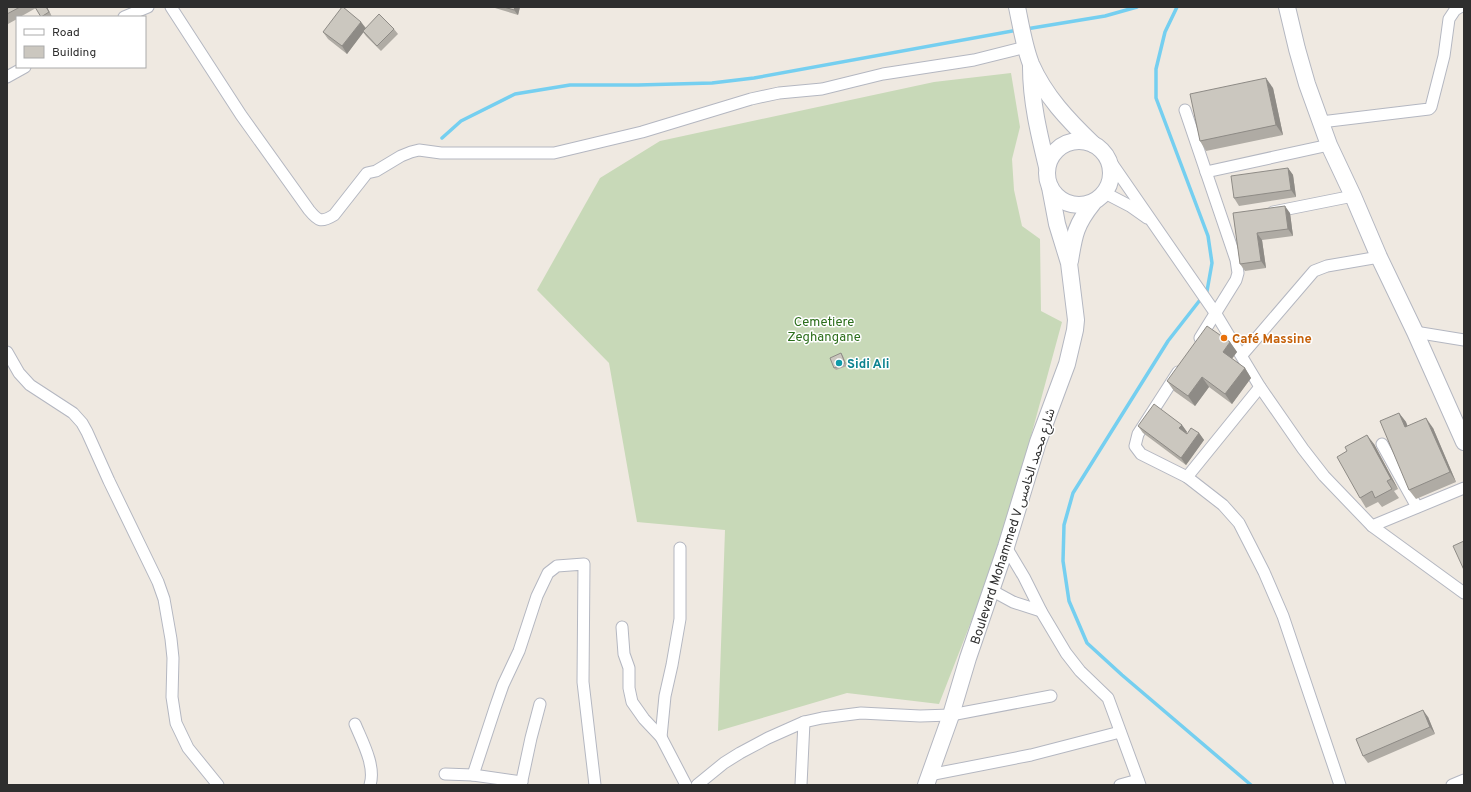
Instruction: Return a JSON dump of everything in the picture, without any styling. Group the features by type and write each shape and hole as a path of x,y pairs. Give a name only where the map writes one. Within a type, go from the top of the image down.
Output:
{"main road":[{"path":"1017,7 1031,63 1046,92 1067,119 1100,149 1106,156 1110,165 1111,174 1109,184 1099,198 1076,205 1068,204 1061,200 1050,187 1034,107 1031,84 1031,63"},
{"path":"1287,7 1307,84 1329,145 1464,442"},
{"path":"1047,167 1051,158 1064,144 1079,141 1093,144"},
{"name":"Boulevard Mohammed V شارع محمد الخامس","path":"927,780 951,715 968,658 1006,547 1038,442 1066,364 1075,330 1076,320 1069,263 1054,211 1050,187"},
{"name":"Boulevard Mohammed V شارع محمد الخامس","path":"1069,263 1076,229 1082,217 1099,198"}],"street":[{"path":"126,16 148,7"},
{"path":"171,7 241,115 309,210 317,219 321,220 327,219 334,214 367,173 411,152 419,150 440,153 554,153 642,132 752,99 779,93 822,88 853,82 882,74 974,60 1025,40"},
{"path":"1321,122 1429,109 1431,107 1444,56 1449,20 1455,10 1460,7"},
{"path":"7,77 22,68"},
{"path":"1185,110 1206,172 1227,221 1238,273 1236,280 1214,312 1194,347"},
{"path":"1206,172 1329,145"},
{"path":"1106,156 1193,280 1242,355 1260,387 1303,449 1324,476 1372,526 1464,593"},
{"path":"1262,215 1353,196"},
{"path":"1099,198 1130,206 1154,223"},
{"path":"1242,355 1314,271 1327,266 1379,257"},
{"path":"1415,332 1464,340"},
{"path":"7,352 19,373 30,385 73,413 88,432 109,481 160,588 164,600 173,658 172,697 176,723 188,748 218,785"},
{"path":"1185,360 1138,434 1135,446 1140,454 1187,477 1223,505 1231,513 1247,537 1283,616 1340,785"},
{"path":"1187,477 1260,387"},
{"path":"1382,444 1417,507"},
{"path":"1372,526 1464,488"},
{"path":"1006,547 1060,644 1072,661 1108,698 1139,782 1120,785"},
{"path":"661,737 665,696 680,619 680,548"},
{"path":"474,775 503,685 519,651 537,596 548,573 558,566 584,564 583,682 595,785"},
{"path":"991,590 1013,602 1041,611"},
{"path":"622,627 624,654 629,668 629,688 632,702 644,720 661,737 686,785"},
{"path":"697,785 724,763 740,753 768,738 804,722 861,713 920,716 951,715 1051,696"},
{"path":"445,774 474,775 521,783 540,704"},
{"path":"801,785 804,722"},
{"path":"355,724 368,754 371,774 370,785"},
{"path":"927,780 1120,732"},
{"path":"1452,785 1464,780"}],"green space":[{"name":"Cemetiere Zeghangane","path":"1011,73 1020,127 1012,159 1014,190 1022,226 1040,239 1041,311 1062,322 1012,506 983,591 939,704 847,693 718,731 725,530 637,522 609,363 537,290 600,178 660,141 934,82"}],"building":[{"path":"7,7 20,7 7,14"},
{"path":"35,7 46,7 49,12 40,16"},
{"path":"342,7 361,22 342,46 323,32"},
{"path":"504,7 515,7 514,10"},
{"path":"379,14 394,29 377,46 363,31"},
{"path":"1266,78 1276,125 1200,141 1190,94"},
{"path":"1288,168 1291,190 1234,198 1231,176"},
{"path":"1285,206 1288,229 1257,233 1261,261 1240,264 1233,213"},
{"path":"1207,326 1230,342 1223,352 1245,368 1225,394 1202,377 1188,396 1167,381"},
{"name":"Sidi Ali","path":"841,353 845,363 834,368 830,358"},
{"path":"1154,404 1182,425 1179,428 1187,434 1191,428 1199,433 1181,458 1138,426"},
{"path":"1399,413 1405,427 1426,418 1450,472 1409,490 1380,421"},
{"path":"1367,435 1391,479 1387,481 1392,489 1375,498 1372,491 1360,498 1337,457 1347,451 1345,447"},
{"path":"1464,541 1464,570 1453,546"},
{"path":"1423,710 1430,727 1363,756 1356,739"}],"waterway":[{"path":"1026,29 1105,16 1137,7"},
{"path":"1177,7 1165,32 1156,69 1156,98 1208,236 1212,263 1207,291 1168,341 1073,493 1064,525 1063,561 1069,601 1087,643 1122,675 1251,785"},
{"path":"442,138 461,121 515,94 570,85 712,83 754,78 1018,30"}],"place":[{"name":"Café Massine","path":"1224,338"},
{"name":"Sidi Ali","path":"839,363"}]}
